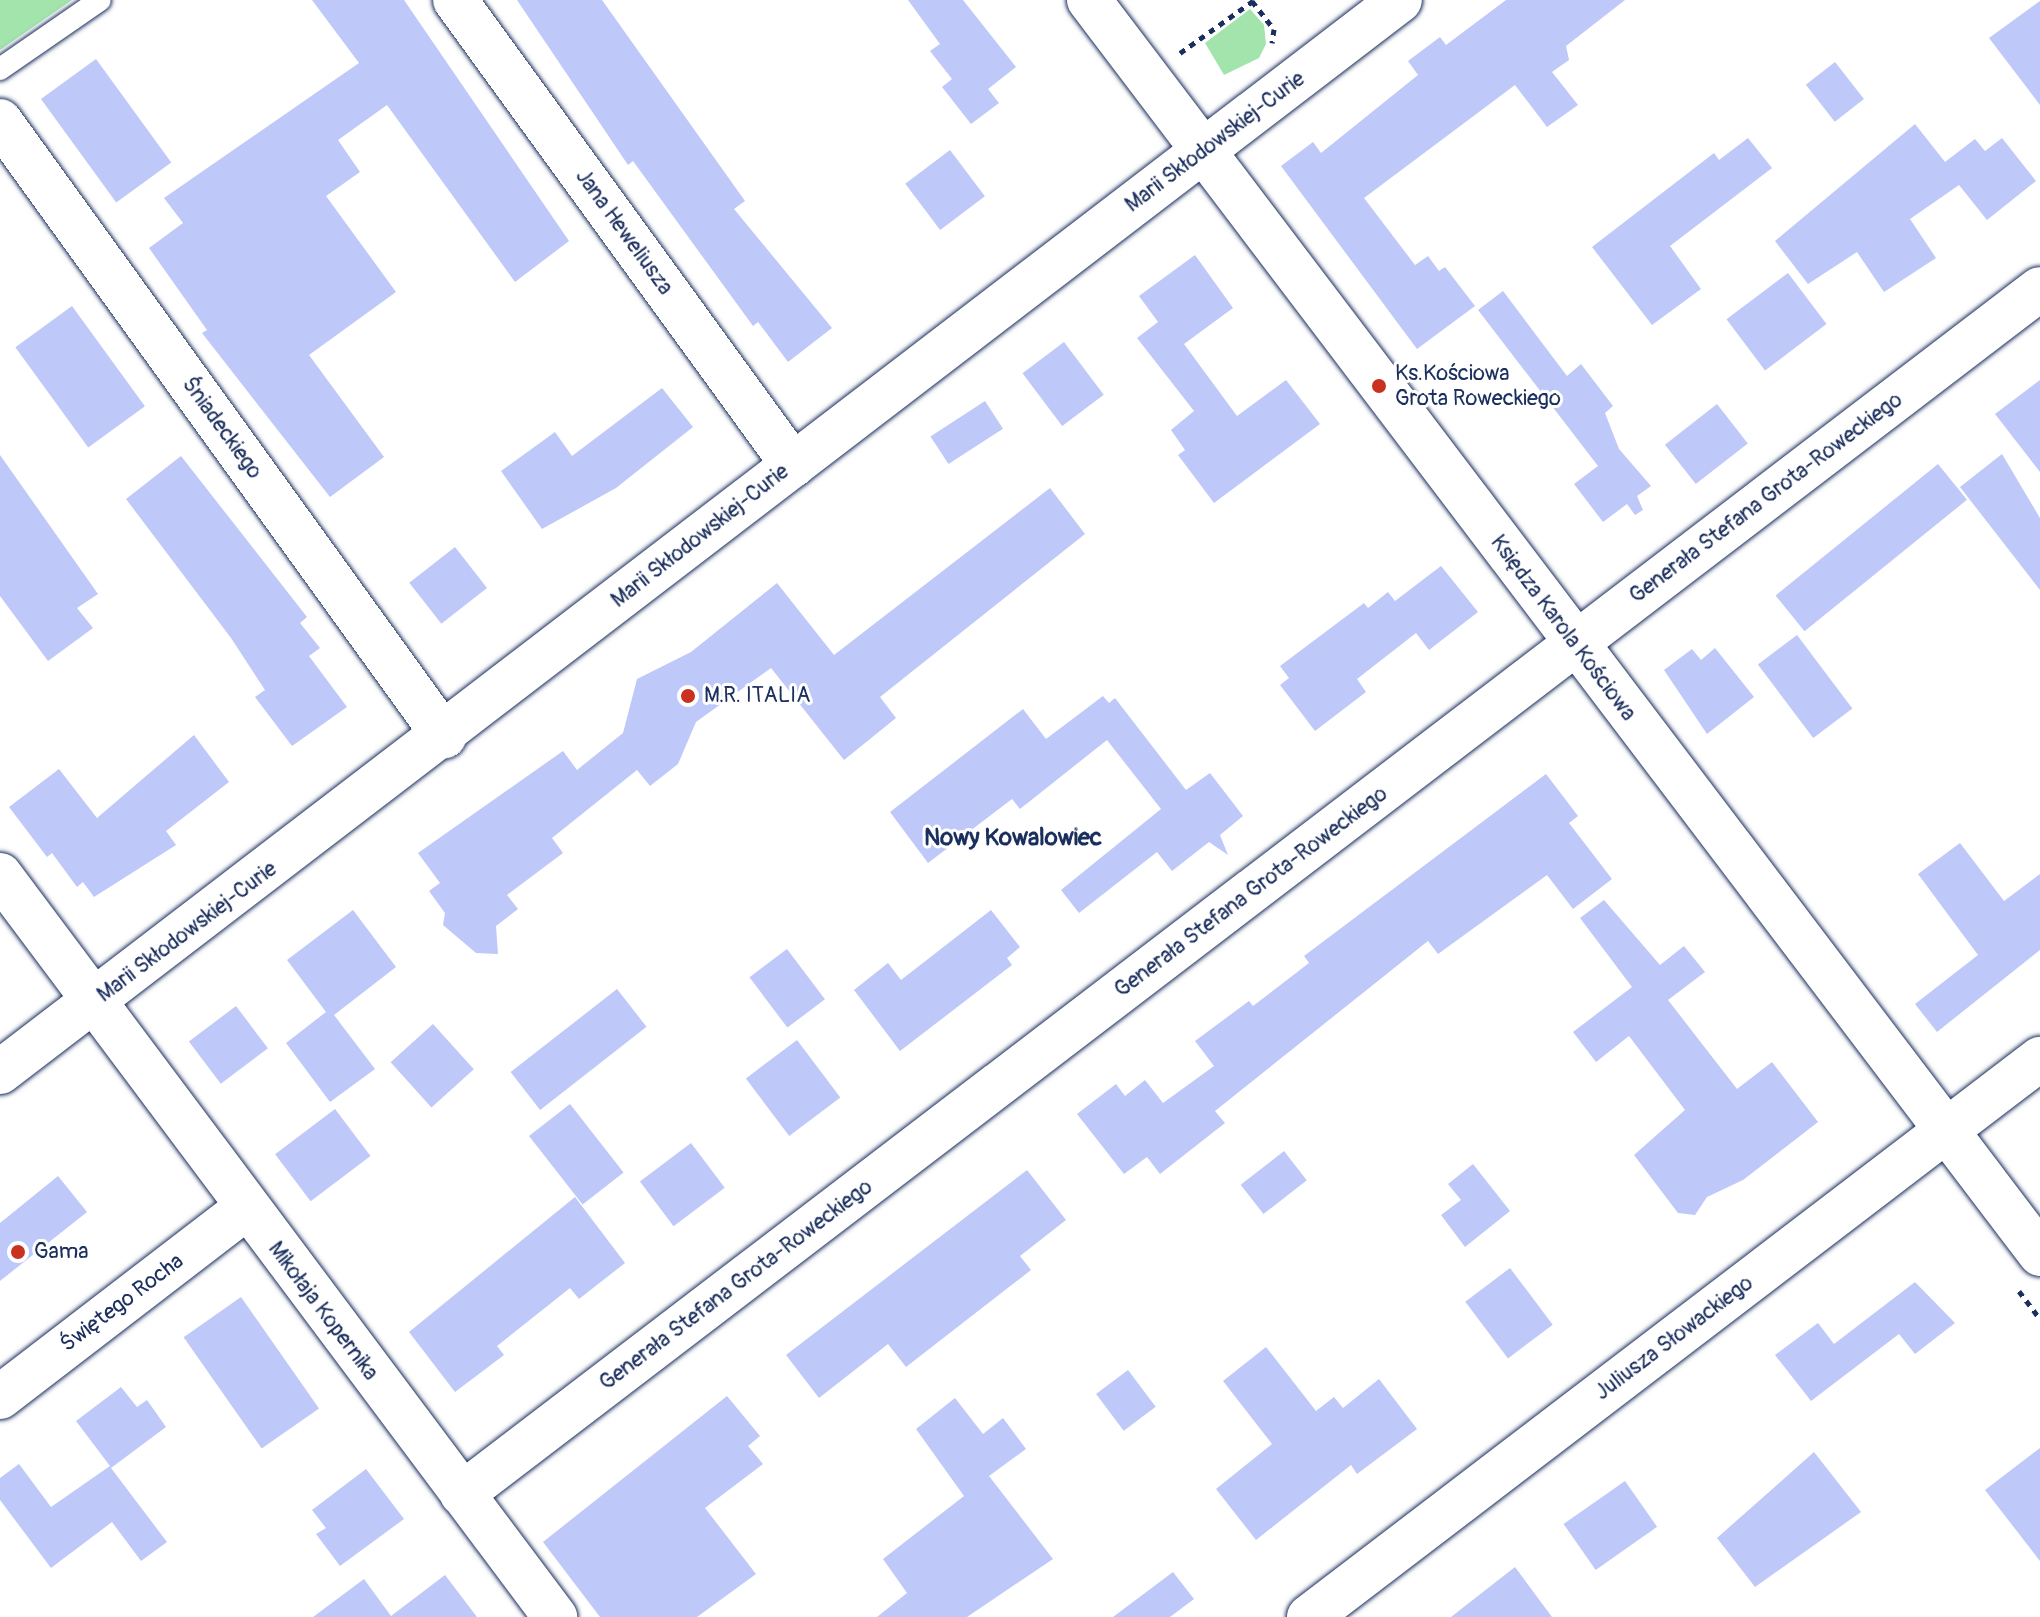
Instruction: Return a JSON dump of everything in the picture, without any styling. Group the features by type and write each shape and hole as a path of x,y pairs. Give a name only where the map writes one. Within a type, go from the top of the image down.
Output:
{"street":[{"name":"Jana Heweliusza","path":"455,0 793,465"},
{"name":"Księdza Karola Kościowa","path":"1089,0 1202,153 2040,1254"},
{"name":"Marii Skłodowskiej-Curie","path":"0,1072 444,736 1400,0"},
{"name":"Śniadeckiego","path":"0,121 444,736"},
{"name":"Generała Stefana Grota-Roweckiego","path":"462,1494 2040,289"},
{"name":"Mikołaja Kopernika","path":"0,875 245,1209 555,1617"},
{"name":"Juliusza Słowackiego","path":"1309,1617 2040,1059"},
{"name":"Świętego Rocha","path":"0,1397 245,1209"}],"lane":[{"path":"0,69 100,0"}],"path":[{"path":"1180,53 1253,0 1274,29 1267,56"}],"green space":[{"path":"0,0 72,0 0,50"},
{"path":"1250,9 1264,25 1266,44 1259,58 1224,75 1205,43"}],"building":[{"path":"312,0 404,0 569,241 515,282 387,105 338,140 360,172 326,196 396,292 309,355 384,457 330,497 202,333 207,330 149,248 183,223 164,198 359,63"},
{"path":"517,0 602,0 745,201 734,209 832,328 788,362 758,322 753,326 633,161 628,165"},
{"path":"908,0 963,0 1016,67 988,89 999,103 971,124 942,87 952,79 930,51 940,44"},
{"path":"1506,0 1625,0 1566,46 1569,60 1552,72 1578,105 1547,127 1515,85 1364,198 1415,265 1428,256 1439,271 1445,267 1475,306 1417,349 1281,166 1313,142 1321,153 1418,75 1408,61 1440,37 1446,45"},
{"path":"2040,1 2040,105 1989,38"},
{"path":"96,59 171,163 116,203 41,99"},
{"path":"1835,62 1864,99 1835,122 1806,85"},
{"path":"1915,124 1945,162 1975,139 1985,151 2002,138 2036,181 1987,220 1959,185 1910,219 1936,258 1884,292 1857,252 1808,284 1775,241"},
{"path":"1748,138 1772,168 1670,246 1701,289 1652,325 1592,247 1714,153 1719,160"},
{"path":"950,150 985,196 940,230 905,184"},
{"path":"1195,255 1233,308 1184,344 1237,416 1286,380 1320,424 1214,503 1178,455 1185,450 1171,430 1194,411 1137,338 1158,322 1139,296"},
{"path":"1788,273 1827,324 1765,370 1727,319"},
{"path":"1503,291 1567,376 1581,364 1613,406 1605,413 1619,449 1651,486 1637,496 1643,510 1635,515 1627,504 1603,522 1574,484 1598,466 1478,310"},
{"path":"72,306 145,406 88,447 15,347"},
{"path":"1064,342 1104,395 1062,426 1022,373"},
{"path":"2040,380 2040,472 1995,414"},
{"path":"662,388 693,427 616,488 542,529 501,471 555,432 572,456"},
{"path":"985,401 1003,429 948,464 930,436"},
{"path":"1717,404 1748,443 1696,484 1665,445"},
{"path":"2002,454 2040,518 2040,590 1960,487"},
{"path":"0,455 98,594 77,608 93,628 48,661 0,596"},
{"path":"181,456 307,617 300,623 320,648 309,656 347,707 292,746 255,697 265,690 231,638 126,499"},
{"path":"1938,464 1967,500 1805,631 1776,596"},
{"path":"1050,488 1085,534 880,697 896,718 844,760 771,668 696,722 678,764 650,786 637,770 552,838 563,853 507,895 518,909 496,926 498,954 476,953 443,925 445,913 429,891 440,883 418,853 563,751 577,770 623,733 637,679 691,652 777,583 834,655"},
{"path":"455,547 487,588 441,624 409,583"},
{"path":"1441,566 1478,612 1429,650 1416,633 1357,679 1366,692 1315,731 1280,685 1289,678 1280,666 1364,603 1368,608 1388,592 1395,601"},
{"path":"1797,635 1852,708 1813,738 1758,664"},
{"path":"1715,648 1754,697 1707,734 1664,670 1692,649 1701,660"},
{"path":"1103,696 1109,703 1115,698 1186,790 1210,773 1243,816 1220,835 1228,855 1209,842 1172,871 1157,852 1079,913 1061,890 1161,809 1107,740 1020,809 1012,799 928,863 890,812 1023,709 1046,739"},
{"path":"194,735 229,782 166,831 176,845 94,897 83,882 77,887 52,853 47,857 9,807 59,769 97,818"},
{"path":"1546,774 1578,816 1569,823 1612,879 1573,909 1547,875 1438,954 1428,941 1215,1111 1225,1123 1160,1174 1147,1157 1124,1174 1077,1114 1116,1084 1125,1096 1145,1080 1163,1103 1214,1066 1195,1041 1249,1001 1253,1006 1309,963 1304,956"},
{"path":"1960,843 2004,901 2040,874 2040,950 1937,1032 1915,1004 1978,955 1918,874"},
{"path":"1604,900 1660,965 1684,946 1705,972 1668,1000 1737,1089 1772,1062 1818,1122 1743,1180 1707,1197 1695,1215 1678,1213 1634,1155 1685,1110 1629,1036 1596,1062 1573,1032 1632,987 1580,918"},
{"path":"353,910 396,967 334,1015 375,1069 330,1102 286,1043 326,1012 287,960"},
{"path":"991,910 1020,947 1007,958 1012,965 900,1051 854,990 888,963 901,980"},
{"path":"787,949 825,999 787,1028 749,977"},
{"path":"617,989 647,1027 540,1110 511,1072"},
{"path":"236,1006 268,1048 221,1084 189,1042"},
{"path":"433,1024 474,1069 431,1107 391,1062"},
{"path":"797,1040 840,1098 789,1136 746,1079"},
{"path":"570,1104 624,1173 583,1205 529,1136"},
{"path":"335,1109 371,1156 311,1201 275,1154"},
{"path":"691,1143 725,1188 674,1226 640,1182"},
{"path":"1284,1151 1307,1180 1263,1214 1241,1185"},
{"path":"1473,1164 1510,1211 1465,1247 1441,1215 1461,1200 1448,1184"},
{"path":"1027,1170 1066,1220 1020,1256 1031,1270 906,1367 888,1344 819,1398 786,1355"},
{"name":"Gama","path":"58,1176 87,1212 0,1281 0,1223"},
{"path":"575,1197 625,1263 579,1299 570,1288 497,1346 504,1355 455,1392 409,1332"},
{"path":"1510,1268 1553,1325 1508,1358 1465,1302"},
{"path":"1915,1282 1955,1323 1915,1354 1899,1334 1811,1401 1775,1355 1818,1323 1834,1344"},
{"path":"241,1297 319,1408 262,1449 184,1337"},
{"path":"1266,1347 1316,1411 1334,1397 1343,1408 1379,1379 1417,1429 1357,1474 1351,1465 1256,1540 1216,1489 1272,1444 1223,1381"},
{"path":"1128,1370 1156,1407 1124,1431 1096,1394"},
{"path":"121,1387 137,1407 147,1400 166,1427 111,1468 167,1542 141,1561 112,1522 51,1568 0,1500 0,1478 19,1464 51,1507 110,1466 76,1421"},
{"path":"727,1396 760,1436 748,1446 763,1464 705,1508 756,1574 697,1617 600,1617 543,1542"},
{"path":"955,1398 983,1434 1003,1418 1026,1449 989,1476 1053,1559 967,1617 877,1617 907,1593 883,1559 964,1496 916,1429"},
{"path":"2040,1448 2040,1561 1985,1490"},
{"path":"1814,1452 1861,1512 1755,1587 1717,1538"},
{"path":"366,1469 404,1519 340,1566 316,1534 326,1528 312,1510"},
{"path":"1625,1481 1657,1527 1596,1570 1564,1524"},
{"path":"1515,1567 1552,1617 1451,1617"},
{"path":"1173,1572 1194,1599 1170,1617 1113,1617"},
{"path":"445,1575 477,1617 313,1617 364,1579 391,1616"}],"place":[{"name":"Ks.Kościowa Grota Roweckiego","path":"1379,386"},
{"name":"M.R. ITALIA","path":"688,696"},
{"name":"Gama","path":"18,1252"}],"district":[{"name":"Nowy Kowalowiec","path":"1013,838"}]}
